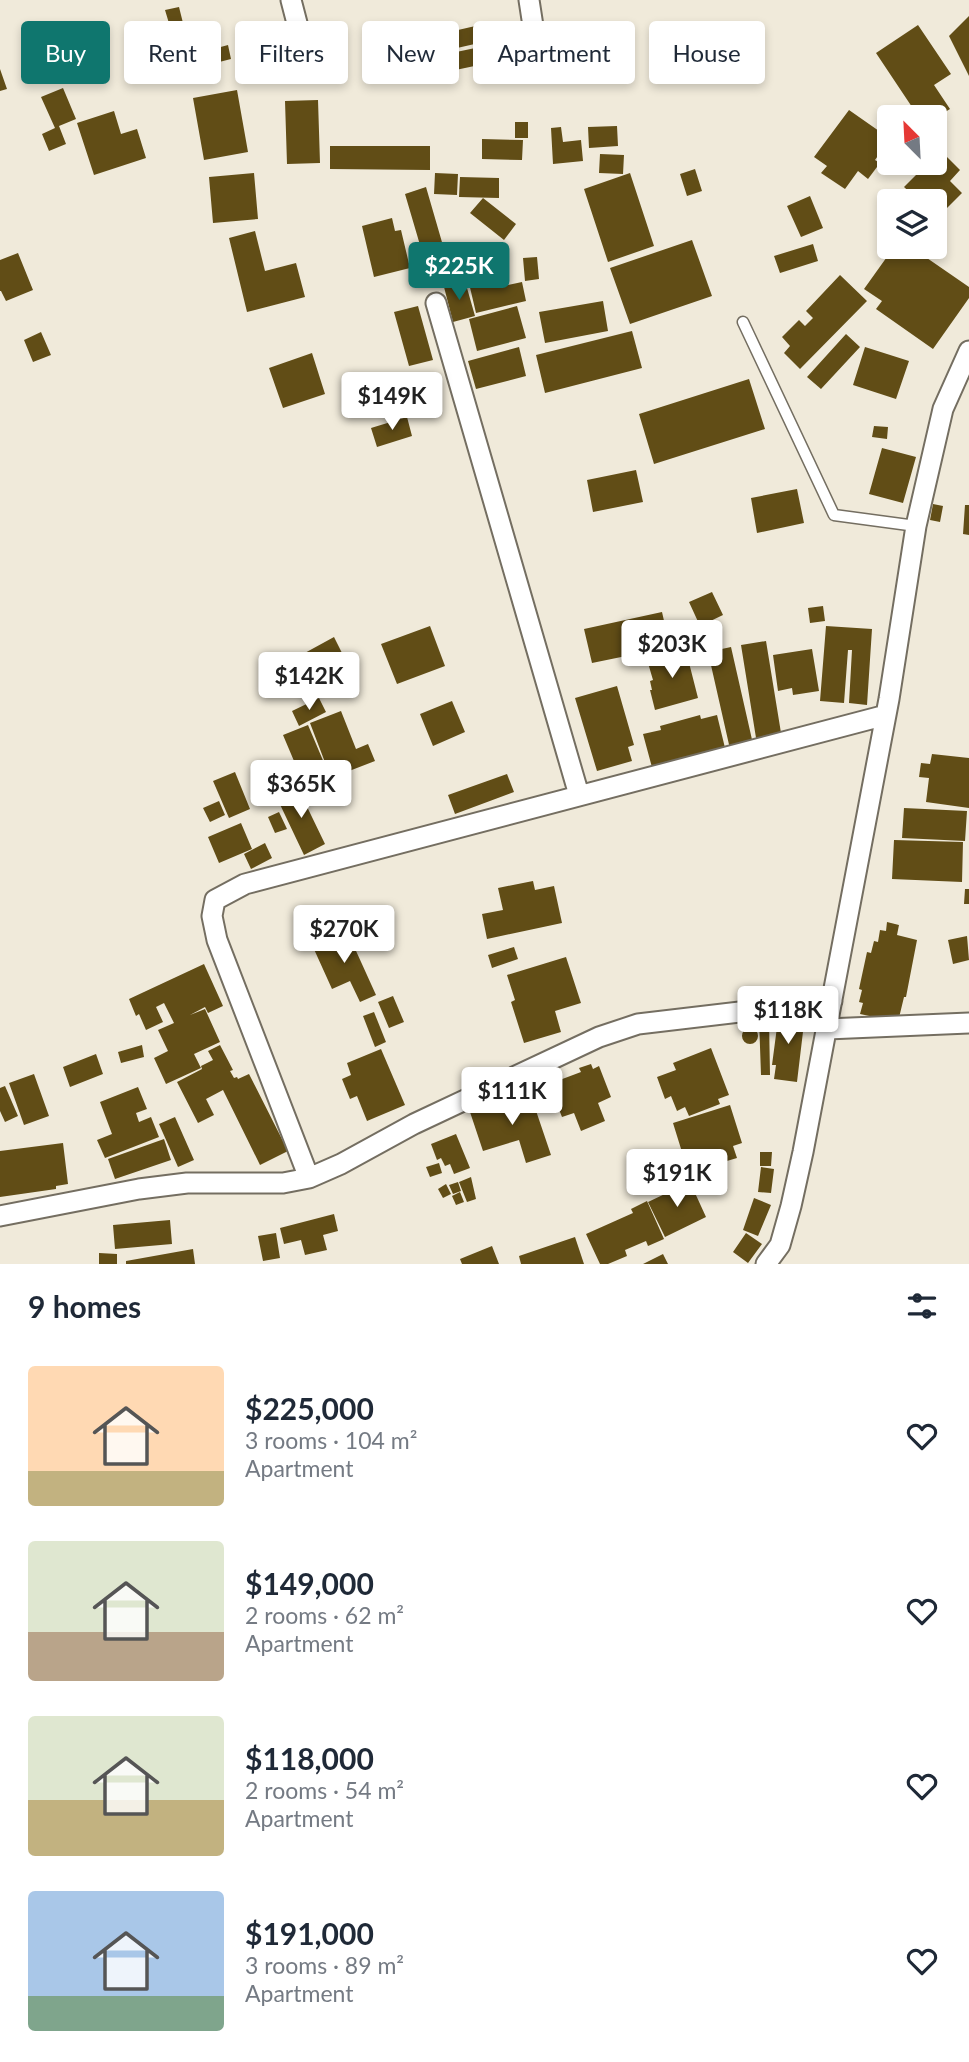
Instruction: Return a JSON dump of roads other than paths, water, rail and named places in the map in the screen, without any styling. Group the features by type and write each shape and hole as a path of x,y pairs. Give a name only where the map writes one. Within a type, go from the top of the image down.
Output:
{"street":[{"path":"291,0 296,21"},
{"path":"529,0 533,21"},
{"path":"436,303 579,795"},
{"path":"766,1264 780,1245 791,1206 827,1030 886,715 916,526 943,409 969,351"},
{"path":"309,1178 217,940 212,916 215,900 245,884 886,715"},
{"path":"0,1216 139,1189 175,1185 283,1183 309,1178 599,1037 638,1024 832,1001"},
{"path":"827,1030 969,1023"}],"lane":[{"path":"743,322 834,515 916,526"}]}
